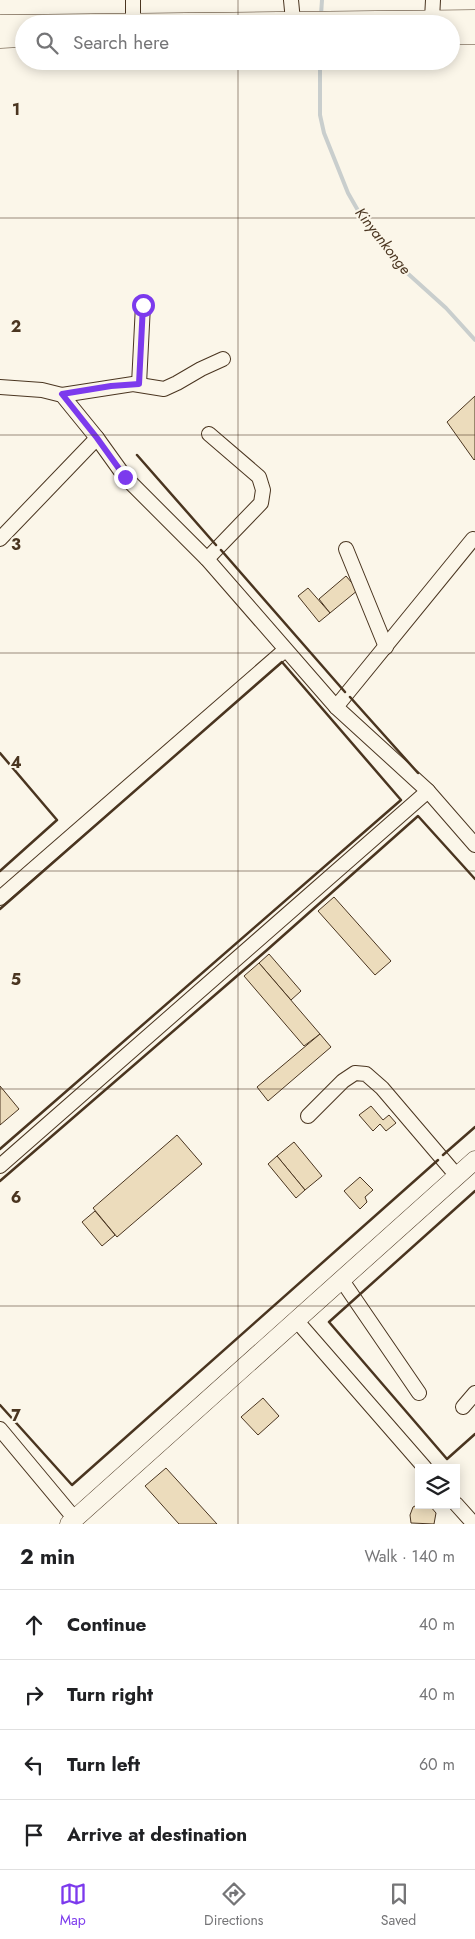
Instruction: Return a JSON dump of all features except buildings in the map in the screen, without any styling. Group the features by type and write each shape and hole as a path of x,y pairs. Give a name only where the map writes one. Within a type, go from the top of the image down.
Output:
{"main road":[{"path":"460,19 475,19"},
{"path":"0,24 15,24"},
{"path":"460,35 475,35"},
{"path":"0,39 15,38"},
{"path":"72,1521 475,1160"}],"street":[{"path":"132,0 132,15"},
{"path":"291,0 297,15"},
{"path":"432,15 433,0"},
{"path":"139,384 143,305"},
{"path":"0,387 42,390 62,394 111,386 139,384 146,387 164,389 223,359"},
{"path":"62,394 125,477 207,559 336,708 428,791 475,845"},
{"path":"207,559 261,503 263,490 259,477 209,434"},
{"path":"0,538 97,438"},
{"path":"336,708 473,539"},
{"path":"346,549 386,647"},
{"path":"0,898 285,650"},
{"path":"0,1166 428,791"},
{"path":"308,1116 343,1080 355,1073 366,1074 382,1088 457,1176"},
{"path":"341,1279 419,1393"},
{"path":"296,1320 422,1464"},
{"path":"463,1407 475,1393"},
{"path":"0,1429 72,1521"},
{"path":"460,1508 474,1524"}],"waterway":[{"name":"Kinyankonge","path":"321,15 322,0"},
{"name":"Kinyankonge","path":"320,70 320,115 324,133 348,193 364,221 395,262 446,308 475,340"}],"wall":[{"path":"137,455 216,545"},
{"path":"221,550 345,692"},
{"path":"0,909 282,662 401,800 0,1149"},
{"path":"350,697 418,773"},
{"path":"0,753 57,820 0,871"},
{"path":"0,1181 267,950 418,816 475,879"},
{"path":"443,1155 475,1127"},
{"path":"0,1405 72,1485 438,1160"},
{"path":"475,1191 329,1322 447,1459 475,1434"}],"route":[{"path":"125,477 62,394 111,386 139,384 143,305"}]}
